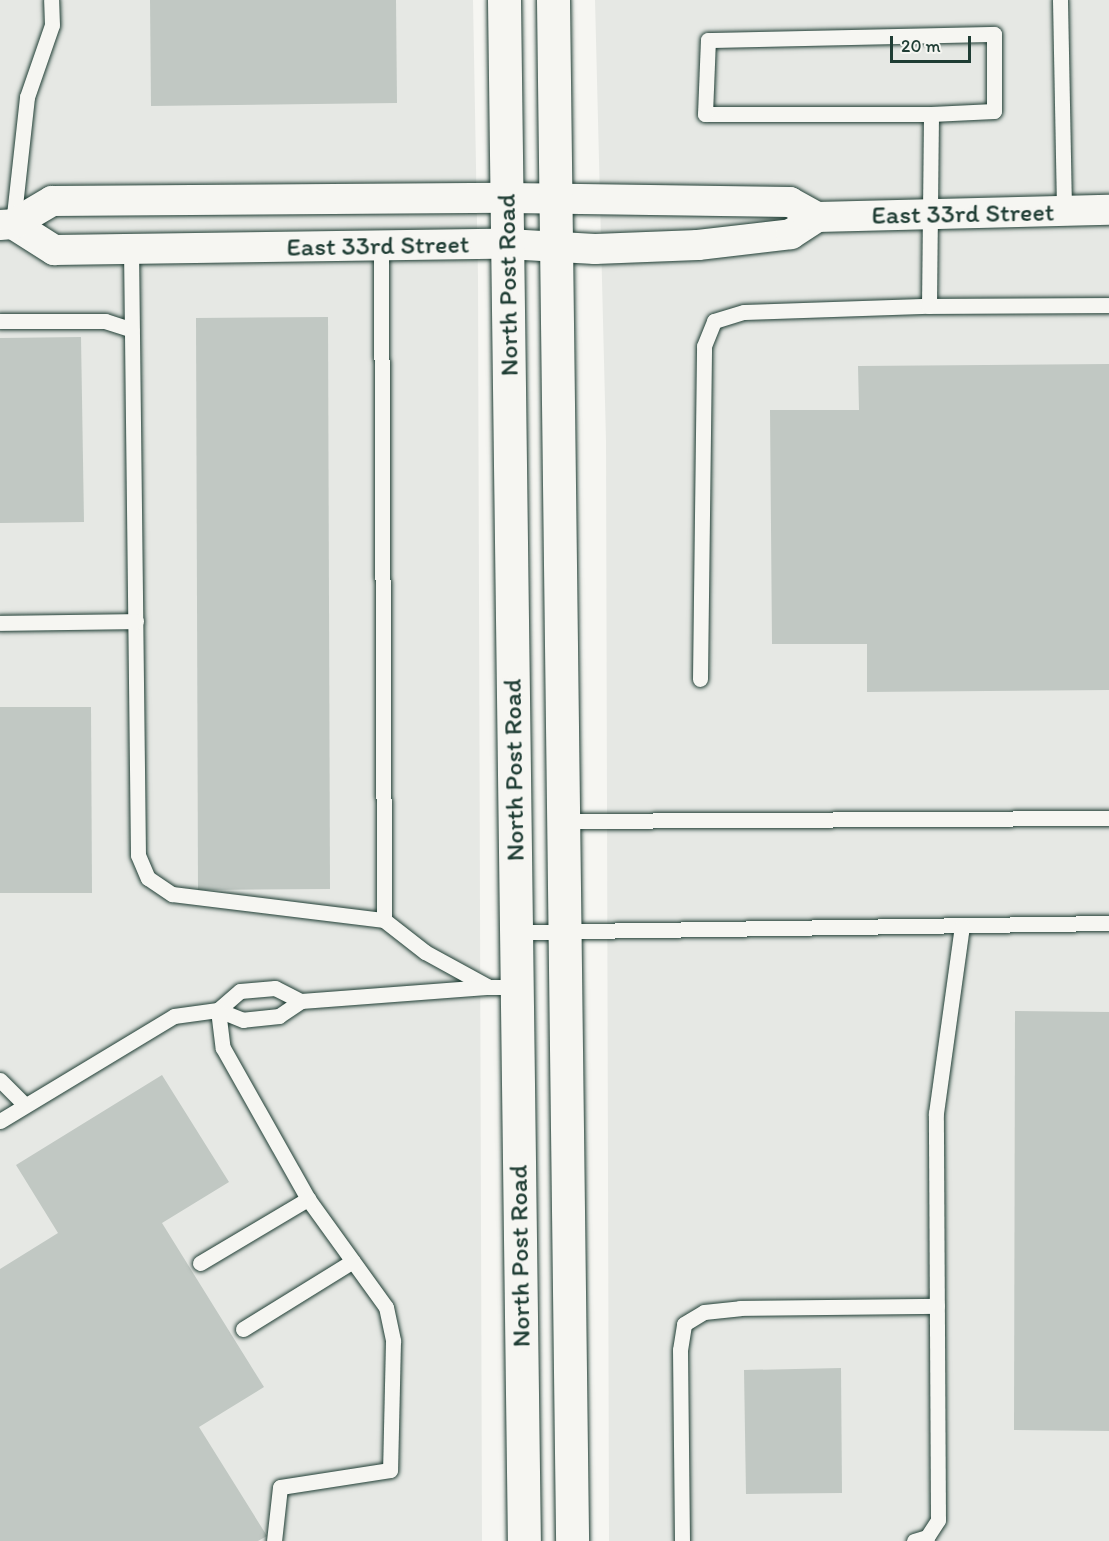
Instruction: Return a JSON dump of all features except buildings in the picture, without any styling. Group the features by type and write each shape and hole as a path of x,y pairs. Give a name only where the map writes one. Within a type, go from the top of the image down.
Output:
{"main road":[{"name":"North Post Road","path":"504,0 516,932 503,987 524,1541"},
{"name":"North Post Road","path":"553,0 565,821 572,1541"}],"street":[{"name":"East 33rd Street","path":"7,224 52,201 507,198 790,202 817,217 1109,210"},
{"name":"East 33rd Street","path":"7,224 54,250 507,244 557,247 710,244 791,234 817,217"}],"lane":[{"path":"7,224 27,97 52,25 51,0"},
{"path":"1060,0 1064,211"},
{"path":"994,34 994,111 931,114 705,114 708,40 994,34"},
{"path":"929,306 931,114"},
{"path":"381,246 384,920"},
{"path":"131,248 138,855 148,878 172,894 384,920 425,952 503,987"},
{"path":"700,679 704,346 714,321 744,312 929,306 1109,304"},
{"path":"0,321 105,321 132,330"},
{"path":"0,622 136,621"},
{"path":"565,821 1109,818"},
{"path":"516,932 1109,923"},
{"path":"914,1541 927,1537 938,1520 936,1113 962,926"},
{"path":"0,1121 174,1016 218,1010 243,1020 279,1016 302,1001 503,987"},
{"path":"218,1010 240,991 275,988 302,1001"},
{"path":"218,1010 223,1047 308,1199 386,1307 393,1341 390,1470 280,1486 274,1541"},
{"path":"0,1080 25,1105"},
{"path":"200,1263 308,1199"},
{"path":"243,1329 353,1261"},
{"path":"682,1541 680,1350 684,1324 704,1312 740,1308 937,1306"}],"shaded area":[{"path":"0,0 473,0 478,277 482,1541 0,1541"},
{"path":"595,0 1109,0 1109,1541 609,1541 606,441"}]}
